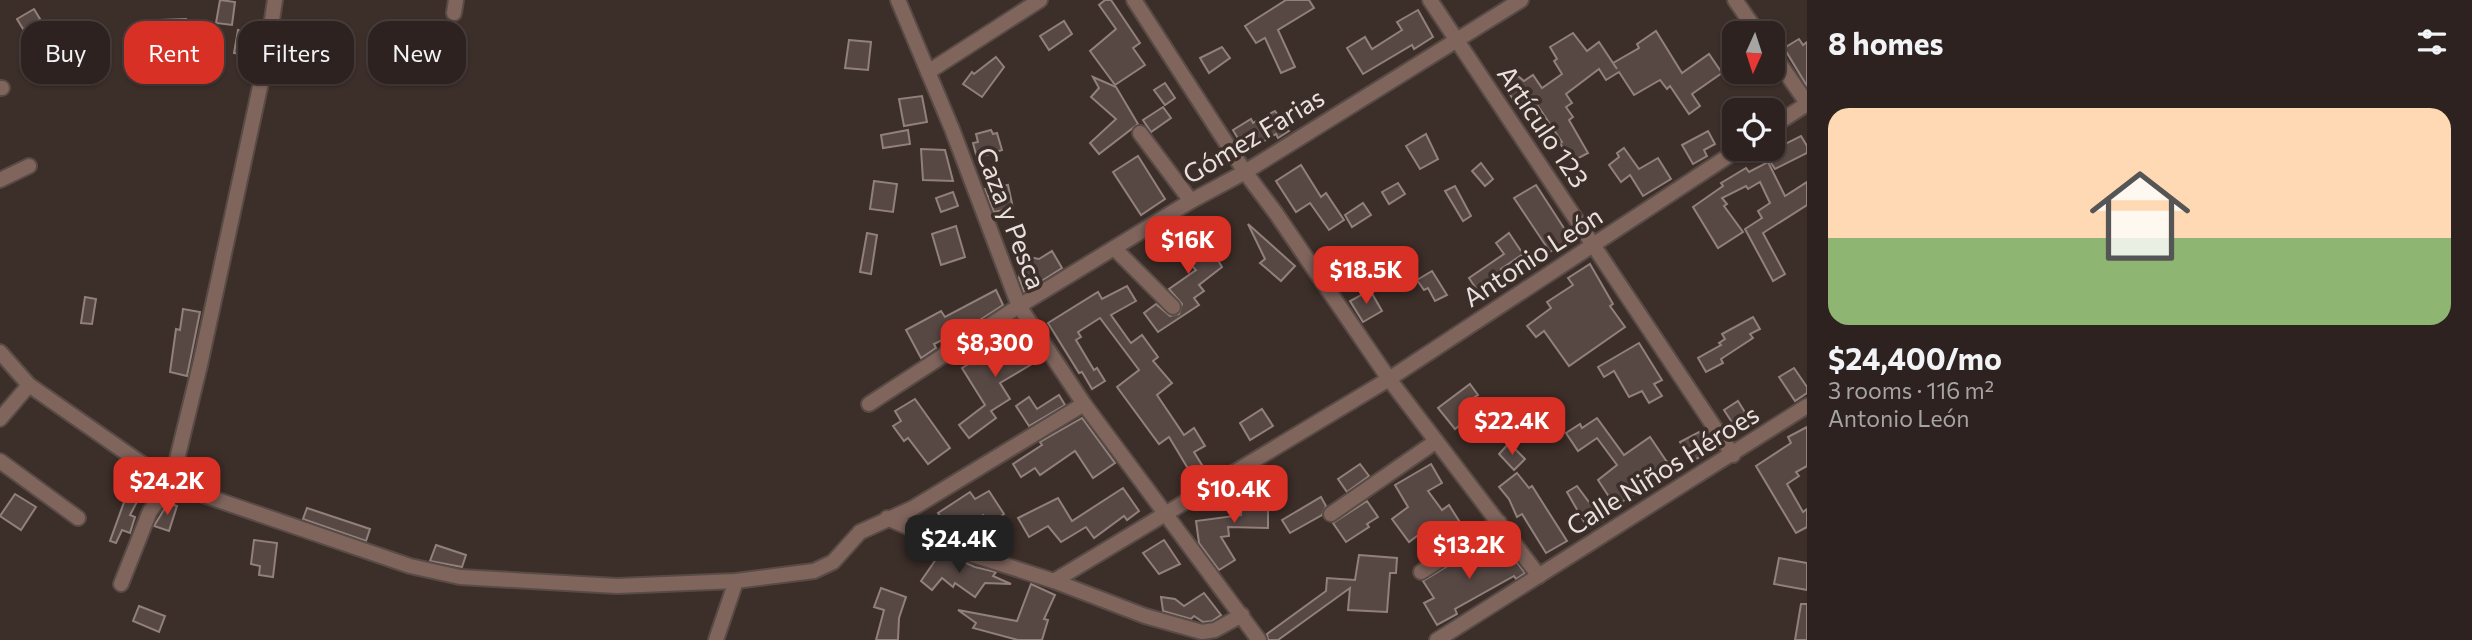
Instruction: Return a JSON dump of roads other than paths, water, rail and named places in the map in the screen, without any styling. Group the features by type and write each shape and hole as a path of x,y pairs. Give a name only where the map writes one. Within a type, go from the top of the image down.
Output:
{"street":[{"path":"121,584 150,512 171,484 266,59 275,0"},
{"name":"Caza y Pesca","path":"898,0 1019,306 1084,404 1259,640"},
{"path":"928,72 1040,0"},
{"path":"1134,0 1245,172 1389,379 1539,576"},
{"name":"Artículo 123","path":"1430,0 1733,455"},
{"name":"Gómez Farias","path":"869,404 1019,306 1191,201 1245,172 1521,0"},
{"path":"1735,0 1750,21"},
{"path":"1785,72 1807,104 1785,118"},
{"path":"1140,132 1191,201"},
{"name":"Antonio León","path":"1055,581 1389,379 1722,160"},
{"path":"0,180 29,166"},
{"path":"1114,248 1173,307"},
{"path":"0,352 29,385 171,484 410,566 460,577 617,586 736,581 814,571 833,562 860,532 913,508 1084,404"},
{"path":"0,419 29,385"},
{"name":"Calle Niños Héroes","path":"1437,640 1807,406"},
{"path":"1331,514 1435,442"},
{"path":"0,461 79,518"},
{"path":"887,518 973,555 1055,581 1145,616 1202,632 1215,630 1242,615"},
{"path":"1421,572 1499,522"},
{"path":"716,640 736,581"}]}
